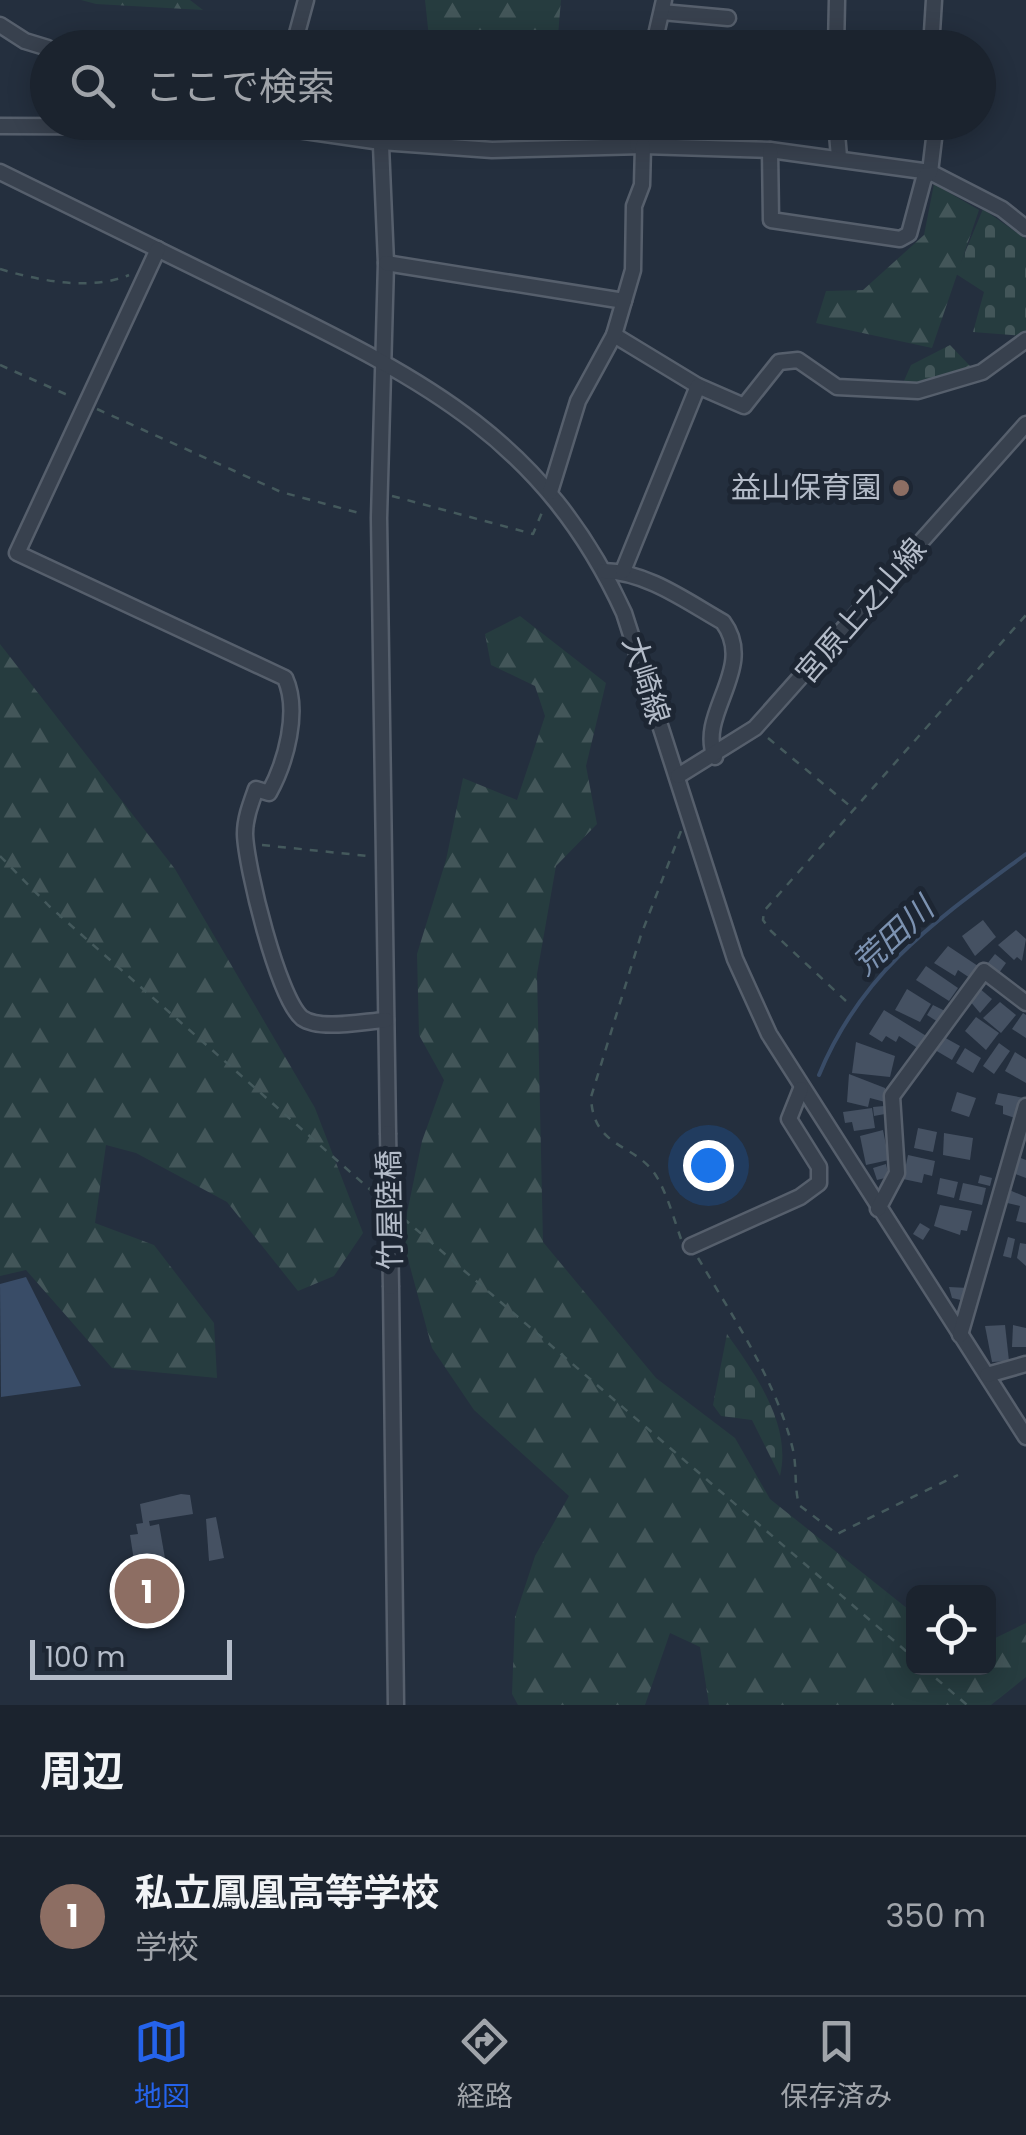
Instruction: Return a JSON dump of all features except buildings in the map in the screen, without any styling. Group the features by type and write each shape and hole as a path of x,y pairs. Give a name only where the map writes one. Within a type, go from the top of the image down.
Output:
{"street":[{"path":"298,30 306,0"},
{"path":"836,30 837,0"},
{"path":"932,30 934,0"},
{"path":"663,6 728,18"},
{"path":"0,25 30,43"},
{"path":"0,126 30,125"},
{"path":"369,140 492,150 640,146 770,150 839,157 930,172 1002,209 1026,228"},
{"path":"550,492 578,400 614,335 624,301 634,258 634,206 642,185 640,140"},
{"path":"838,140 839,157"},
{"path":"770,150 771,220 900,239 909,234 924,178 930,172 934,140"},
{"name":"竹屋陸橋","path":"381,142 386,264 379,518 396,1705"},
{"name":"大崎線","path":"0,172 384,362 479,422 550,492 604,570 640,652 735,959 769,1034 1026,1437"},
{"path":"158,249 17,553 285,678 291,691 286,746 269,793 256,788 246,842 288,1000 304,1020 317,1023 386,1020"},
{"path":"386,264 624,301"},
{"path":"614,335 698,386 744,406 779,362 798,360 837,387 918,391 982,372 1026,340"},
{"path":"623,571 698,386"},
{"name":"宮原上之山線","path":"678,776 715,757 755,728 1026,424"},
{"path":"604,570 623,571 713,616 729,630 734,663 709,742 715,757"},
{"path":"878,1209 897,1174 890,1106 915,1063 984,971 1026,1004"},
{"path":"690,1246 800,1197 819,1184 820,1167 789,1119 801,1089"},
{"path":"960,1335 1026,1106"},
{"path":"986,1375 1026,1364"}],"path":[{"path":"0,269 31,278 104,286 148,266"},
{"path":"0,365 280,492 379,518"},
{"path":"381,492 532,534 550,492"},
{"path":"846,1001 763,920 768,905 1026,615"},
{"path":"755,728 852,807"},
{"path":"690,822 676,838 646,919 592,1097 593,1118 607,1139 657,1176 683,1244 690,1246 738,1325 793,1452 798,1505 837,1534 958,1475"},
{"path":"246,842 345,857 383,855"},
{"path":"0,856 49,906 386,1203"},
{"path":"400,1216 906,1651"},
{"path":"932,1675 967,1705"}],"green space":[{"path":"81,0 190,0 203,10 96,4"},
{"path":"425,0 561,0 558,30 428,30"},
{"path":"934,184 979,210 932,348 816,323 826,291 863,290 924,235"},
{"path":"983,209 1026,239 1026,336 973,332 984,292 956,274"},
{"path":"950,345 972,368 920,386 903,383 911,365"},
{"path":"520,616 606,683 586,766 597,824 556,866 537,974 543,1242 656,1378 735,1438 770,1499 906,1607 906,1675 996,1675 996,1638 1026,1623 1026,1677 991,1705 709,1705 700,1647 670,1633 645,1705 518,1705 512,1694 515,1617 535,1556 569,1496 474,1410 432,1348 402,1237 422,1141 444,1080 419,1035 417,954 446,860 463,778 517,800 545,716 535,686 491,665 485,634"},
{"path":"0,644 175,869 315,1108 363,1233 334,1276 298,1291 227,1202 136,1153 106,1145 95,1223 154,1245 214,1323 217,1378 112,1368 26,1270 0,1276"},
{"path":"727,1334 760,1384 776,1419 781,1438 780,1476 752,1420 721,1416 713,1405"}],"water":[{"path":"26,1277 81,1386 1,1397 0,1284"}],"waterway":[{"name":"荒田川","path":"819,1075 857,1005 880,976 933,925 1026,854"}],"place":[{"name":"益山保育園","path":"901,488"},
{"name":"私立鳳凰高等学校","path":"147,1591"}]}
